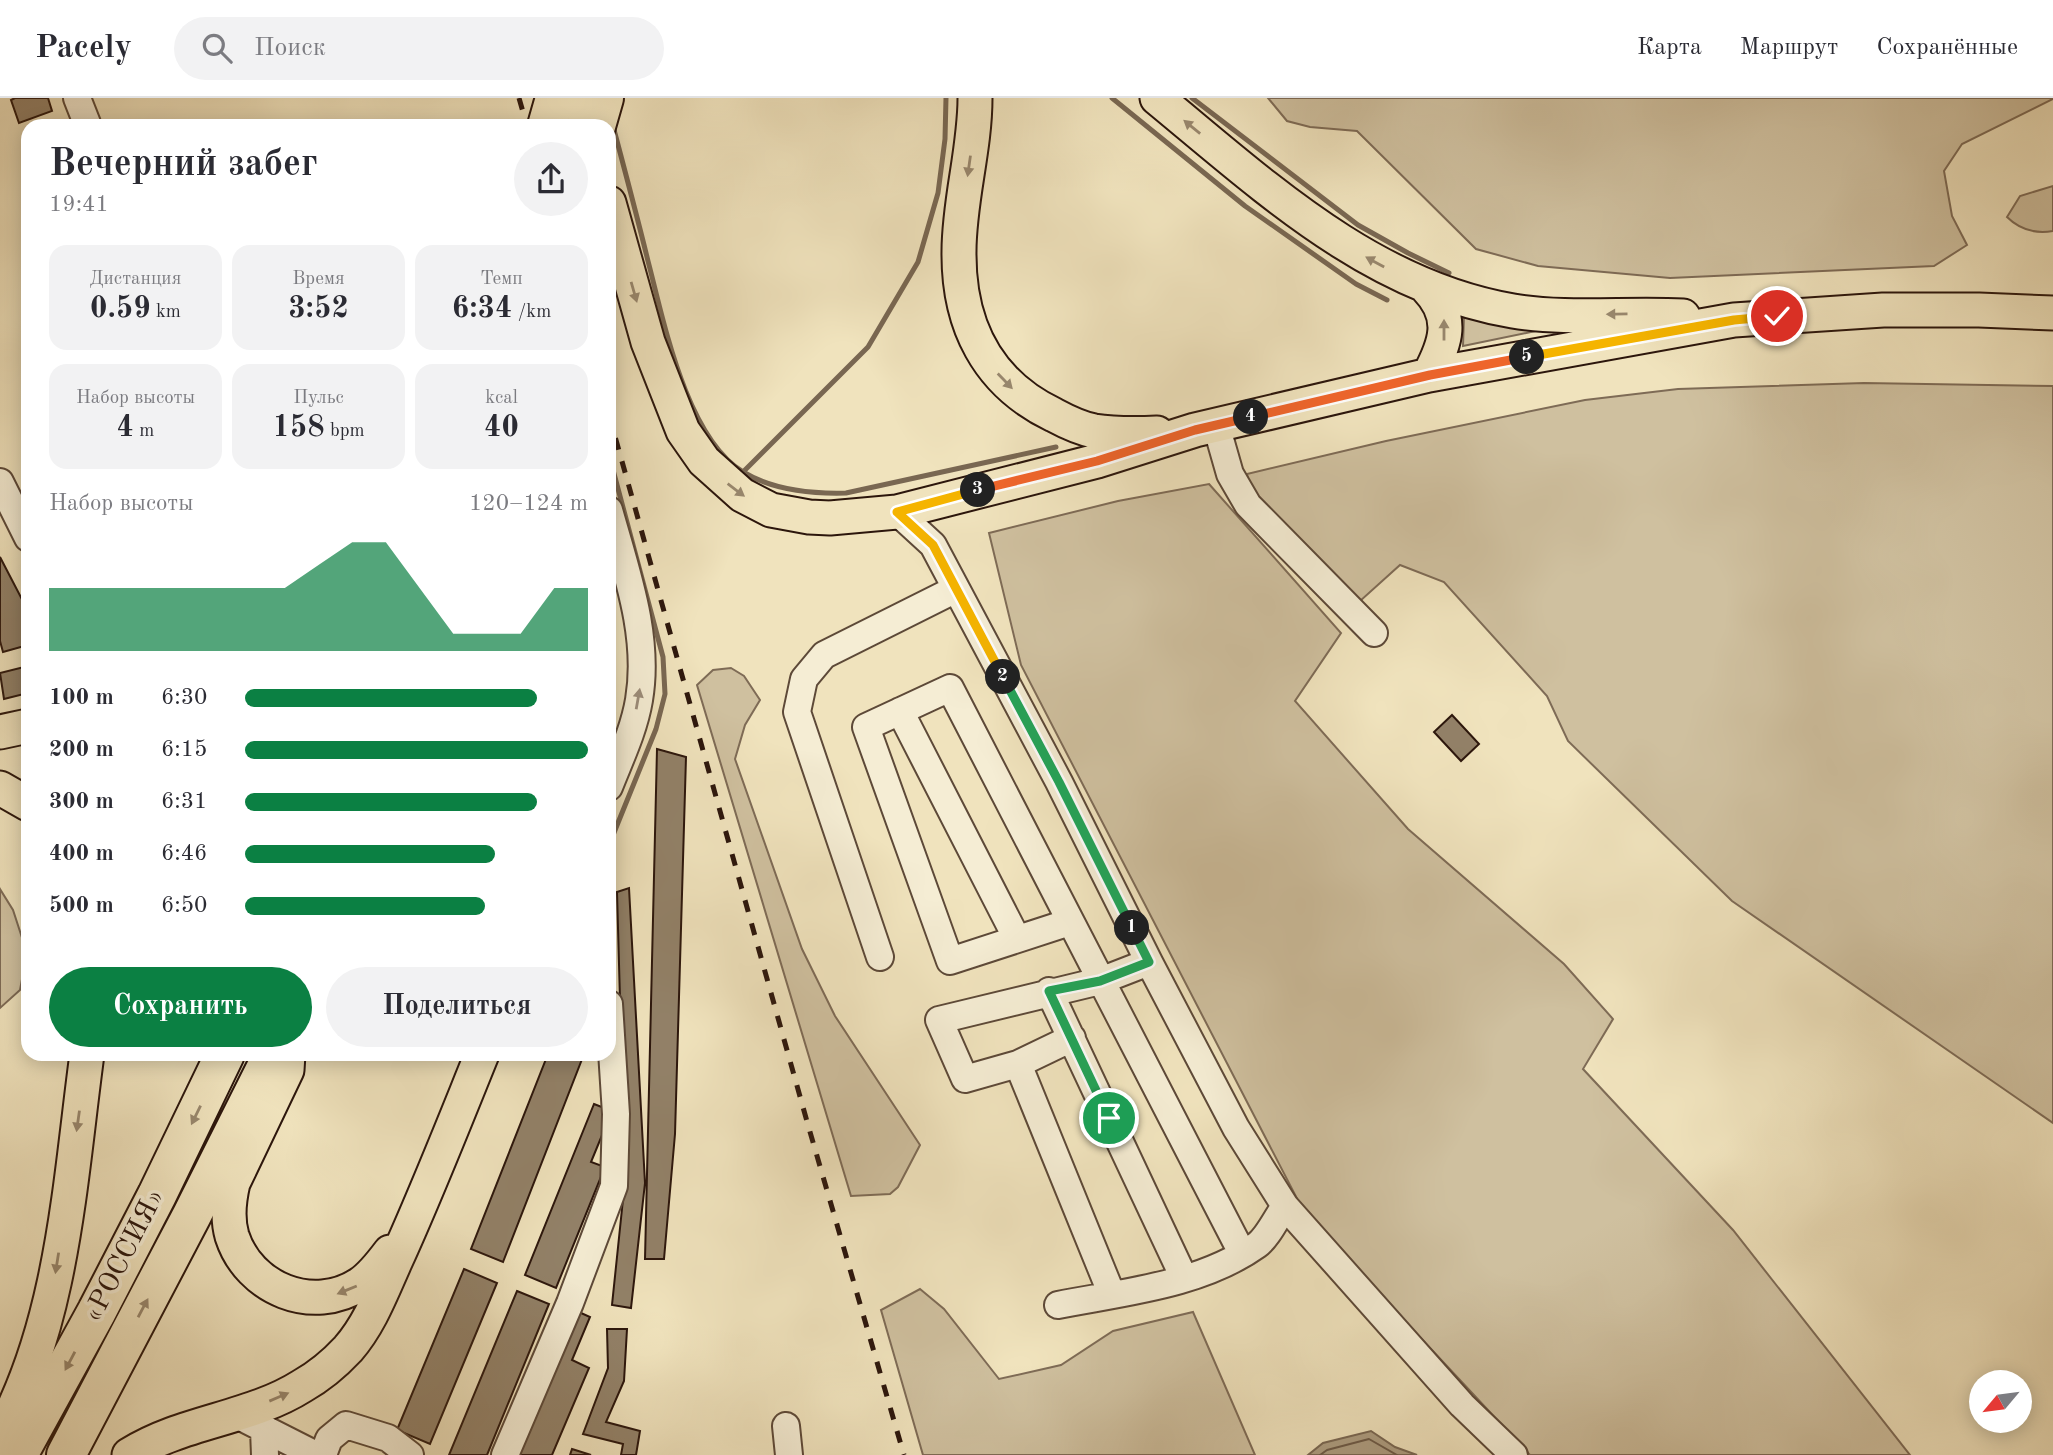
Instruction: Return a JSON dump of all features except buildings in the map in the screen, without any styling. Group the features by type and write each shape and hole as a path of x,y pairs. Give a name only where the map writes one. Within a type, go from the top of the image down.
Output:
{"highway":[{"path":"549,119 555,98"},
{"path":"598,119 604,98"},
{"name":"«РОССИЯ»","path":"18,1455 145,1219 222,1061"},
{"name":"«РОССИЯ»","path":"66,1455 269,1061"}],"main road":[{"path":"580,98 585,119"},
{"path":"609,119 619,98"},
{"path":"975,98 974,128 959,247 960,283 967,319 991,365 1000,377 1025,399 1076,426 1094,431 1138,433 1205,428"},
{"path":"1157,98 1316,226 1392,272 1427,288 1494,307 1535,314 1638,313 1734,320"},
{"path":"616,227 656,363 683,431 704,461 754,503 783,514 830,518 897,512 1097,461 1205,428 1430,375 1734,320 1883,310 2053,313"},
{"path":"1427,288 1439,302 1446,326 1441,351 1430,375"},
{"path":"0,732 21,728"},
{"path":"0,788 21,800"},
{"path":"0,1435 29,1372 51,1301 86,1061"},
{"path":"288,1061 287,1070 251,1142 233,1183 230,1197 229,1219 232,1236 246,1265 266,1282 295,1296 323,1297 350,1290 368,1278 379,1266 422,1203"},
{"path":"129,1455 168,1434 278,1399 302,1387 348,1349 368,1321 422,1203 479,1061"}],"street":[{"path":"77,98 85,119"},
{"path":"1205,428 1248,505 1374,633"},
{"path":"0,482 21,524"},
{"path":"897,512 933,545 1059,782 1236,1128 1285,1206 1462,1405 1514,1455"},
{"path":"616,537 640,630 642,664 639,701 616,770"},
{"path":"880,957 797,712 804,679 824,655 957,589"},
{"path":"1070,922 950,961 866,727 950,688 1242,1253"},
{"path":"900,711 1017,939"},
{"path":"1072,1038 1018,1064 965,1079 939,1020 1049,991 1100,981 1149,962"},
{"path":"1049,991 1184,1278"},
{"path":"505,1455 570,1303 614,1186 616,1114 613,1061"},
{"path":"1018,1064 1112,1294"},
{"path":"1058,1305 1204,1273 1259,1244 1285,1206"},
{"path":"233,1413 265,1442 316,1455"},
{"path":"323,1455 329,1439 346,1425 388,1438 410,1455"},
{"path":"786,1426 789,1455"}],"shaded area":[{"path":"1268,98 2053,99 1962,144 1944,171 1952,216 1967,245 1934,266 1670,278 1538,266 1476,249 1357,131 1310,127 1287,121"},
{"path":"2053,186 2053,231 2028,230 2007,217 2020,196"},
{"path":"1464,316 1536,329 1536,331 1463,346"},
{"path":"1864,383 2053,386 2053,1123 1732,901 1568,741 1547,696 1444,582 1400,565 1359,602 1252,499 1247,474 1386,441 1585,400 1678,389"},
{"path":"1209,484 1341,633 1295,701 1408,829 1564,964 1613,1019 1583,1069 1733,1230 1910,1455 1530,1455 1305,1214 1021,665 989,533 1118,501"},
{"path":"731,668 744,676 760,700 745,725 735,759 802,949 835,1016 920,1145 898,1187 890,1194 851,1196 697,685 713,670"},
{"path":"0,889 13,910 21,935 21,985 20,990 0,1008"},
{"path":"920,1289 944,1309 999,1379 1061,1365 1113,1331 1193,1312 1255,1455 923,1455 881,1310"}],"water":[{"path":"1371,1431 1395,1447 1417,1455 1308,1455 1323,1443"}],"waterway":[{"path":"743,472 868,347 918,262 938,193 945,139 946,98"},
{"path":"1112,98 1245,206 1356,284 1387,300"},
{"path":"1192,98 1358,225 1449,273"},
{"path":"616,137 680,376 706,433 723,455 743,472 767,483 793,490 846,493 1056,447"},
{"path":"616,481 663,657 665,694 656,729 616,828"}],"railway":[{"path":"519,98 525,119"},
{"path":"616,440 808,1125 904,1455"}],"route":[{"path":"1109,1118 1049,991 1100,981 1149,962 1059,782 933,545 897,512 1097,461 1195,430 1430,375 1734,320 1777,316"}]}
